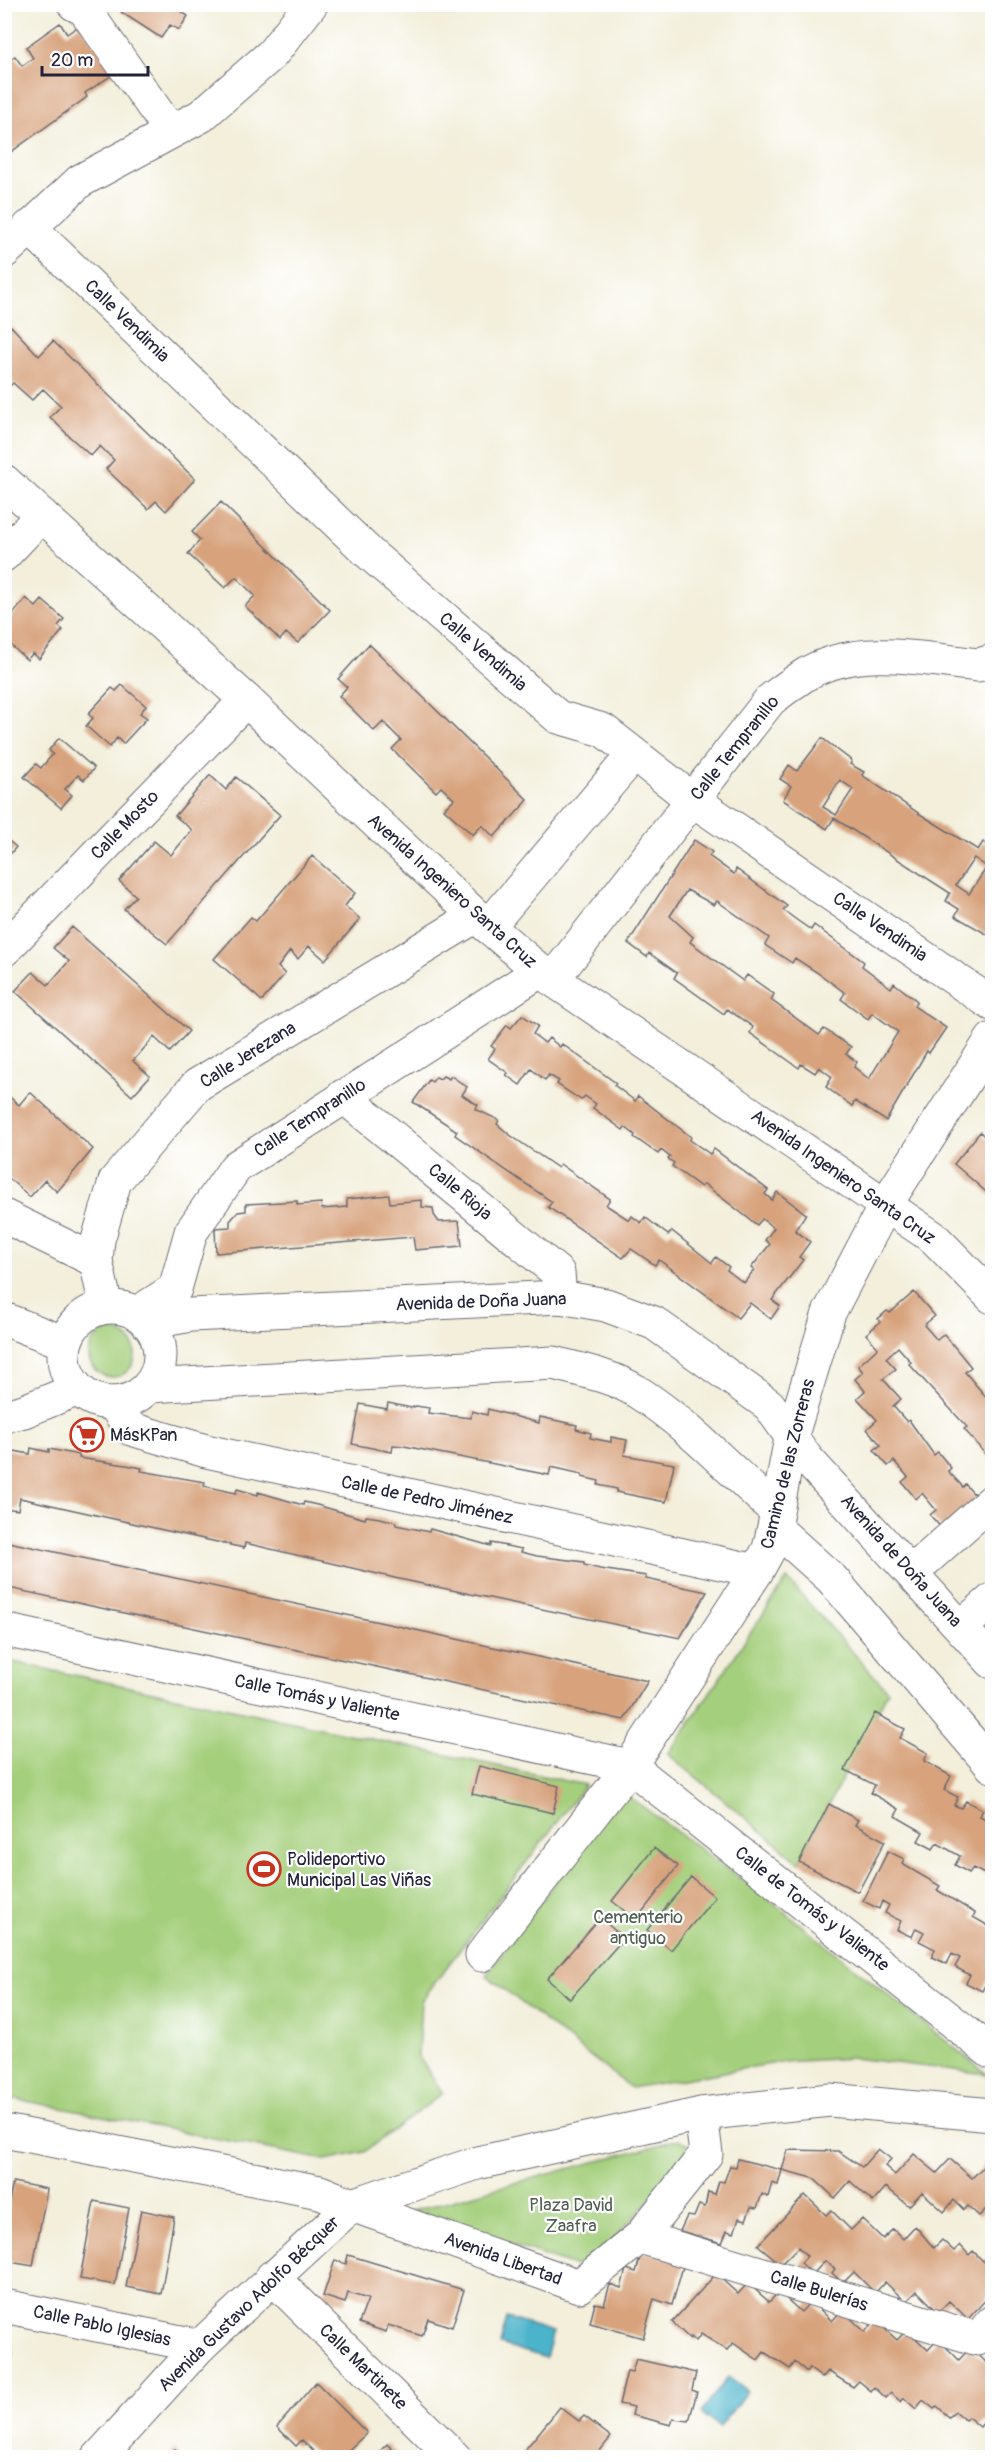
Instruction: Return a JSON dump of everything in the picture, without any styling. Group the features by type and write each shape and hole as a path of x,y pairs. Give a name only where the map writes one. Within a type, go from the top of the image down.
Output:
{"street":[{"path":"74,4 84,9 171,132"},
{"path":"4,252 80,181 201,116 272,54 311,4"},
{"name":"Calle Vendimia","path":"29,227 369,553 558,717 603,730 693,800 993,1004"},
{"name":"Avenida Ingeniero Santa Cruz","path":"4,481 246,700 482,922 546,975 934,1238 993,1297"},
{"path":"4,555 42,515"},
{"name":"Calle Tempranillo","path":"130,1315 175,1289 191,1232 236,1167 343,1096 546,975 693,800 770,700 809,673 843,659 884,655 978,665 993,661"},
{"name":"Calle Mosto","path":"4,950 246,700"},
{"name":"Calle Jerezana","path":"96,1261 98,1240 115,1181 197,1085 482,922 634,754"},
{"name":"Camino de las Zorreras","path":"482,1955 621,1777 757,1571 769,1549 791,1438 829,1313 886,1204 993,1039"},
{"name":"Calle Rioja","path":"343,1096 558,1273 560,1297"},
{"path":"4,1216 96,1261 130,1315 157,1341 160,1360 149,1386"},
{"name":"Avenida de Doña Juana","path":"130,1315 192,1316 560,1297 606,1305 654,1323 769,1405 791,1438 993,1662"},
{"path":"130,1315 80,1319 65,1343 64,1359 68,1376 88,1397 112,1403 126,1401 149,1386 553,1363 591,1372 635,1390 671,1418 832,1578 993,1766"},
{"path":"4,1319 65,1343"},
{"path":"4,1416 24,1411 78,1389"},
{"name":"Calle de Pedro Jiménez","path":"112,1403 131,1430 206,1451 757,1571"},
{"path":"912,1572 993,1501"},
{"path":"961,1627 993,1600"},
{"name":"Calle Tomás y Valiente","path":"4,1630 621,1777"},
{"name":"Calle de Tomás y Valiente","path":"621,1777 993,2053"},
{"path":"352,2205 477,2163 701,2114 830,2100 993,2115"},
{"name":"Avenida Libertad","path":"4,2131 320,2192 579,2286 640,2237 705,2154 701,2114"},
{"name":"Avenida Gustavo Adolfo Bécquer","path":"98,2457 200,2346 352,2205"},
{"name":"Calle Bulerías","path":"640,2237 978,2339 993,2322"},
{"name":"Calle Martinete","path":"272,2277 455,2457"},
{"name":"Calle Pablo Iglesias","path":"4,2306 200,2346"}],"green space":[{"path":"112,1331 128,1338 135,1354 128,1370 112,1377 96,1370 89,1354 96,1338"},
{"path":"787,1579 888,1691 799,1862 668,1754"},
{"name":"Polideportivo Municipal Las Viñas","path":"4,1660 585,1785 421,2001 418,2056 443,2093 364,2152 325,2160 5,2097"},
{"name":"Cementerio antiguo","path":"623,1792 776,1905 987,2074 853,2058 782,2062 631,2088 486,1975"},
{"name":"Plaza David Zaafra","path":"680,2139 689,2146 688,2157 597,2258 574,2266 411,2211"}],"water":[{"path":"507,2318 553,2332 546,2358 500,2344"},
{"path":"728,2377 747,2391 720,2427 701,2413"}],"building":[{"path":"126,4 185,4 180,11 188,16 179,30 170,25 161,38 121,12"},
{"path":"60,23 67,34 80,25 115,73 85,93 87,97 4,157 4,63 15,56 22,66 33,58 26,47"},
{"path":"11,326 39,356 53,341 195,479 166,511 156,501 148,509 106,469 114,460 100,446 91,456 70,437 50,417 61,406 43,389 32,400 13,383 4,392 4,333"},
{"path":"221,502 330,610 298,643 286,633 280,640 245,606 255,596 236,577 225,588 188,554 200,540 192,532"},
{"path":"26,598 36,607 42,600 64,619 58,626 63,630 39,659 33,653 27,660 5,640 11,633 4,625"},
{"path":"369,644 528,800 494,837 482,825 473,835 444,809 454,799 441,787 436,792 392,749 401,740 383,722 374,731 339,696 347,687 338,679"},
{"path":"122,685 146,706 140,713 147,718 123,744 117,738 110,747 86,726 93,718 88,714 112,688 116,691"},
{"path":"59,738 94,768 84,780 78,775 65,789 72,795 61,808 24,777 36,764 41,768 53,754 49,750"},
{"path":"822,738 852,761 850,764 864,772 862,775 920,814 978,850 983,842 992,848 992,927 988,935 955,916 959,909 946,901 950,893 834,818 827,829 783,800 791,786 780,779 789,765 797,771","holes":["840,780 853,789 836,815 823,807","974,858 987,867 969,894 956,885"]},
{"path":"210,775 226,790 236,777 280,815 167,944 124,909 136,896 119,881 154,841 171,855 192,830 175,816"},
{"path":"4,837 16,847 6,859 4,857"},
{"path":"694,840 712,852 709,856 734,874 736,869 787,906 783,910 798,921 811,930 814,925 864,962 862,966 891,988 894,983 917,1001 914,1006 946,1028 929,1053 927,1051 886,1121 855,1101 852,1106 826,1087 832,1077 819,1067 815,1073 801,1064 799,1068 750,1033 753,1027 727,1009 724,1014 674,978 677,973 649,953 647,957 628,943","holes":["687,890 714,905 717,901 769,938 765,945 792,963 795,958 821,975 845,993 841,999 868,1019 872,1013 898,1032 869,1079 854,1067 857,1062 846,1054 851,1047 824,1029 819,1035 771,1000 774,994 747,975 743,981 690,942 693,937 670,916"]},
{"path":"312,856 355,893 345,906 360,919 325,960 309,946 298,959 290,951 278,967 285,974 262,1001 214,959 251,917 256,921"},
{"path":"72,927 189,1031 170,1052 154,1037 133,1061 150,1076 132,1096 15,991 33,972 48,985 69,961 53,948"},
{"path":"522,1015 538,1026 533,1034 545,1043 549,1038 560,1047 562,1044 616,1083 614,1085 635,1101 638,1096 710,1154 714,1149 768,1190 765,1194 772,1200 777,1192 806,1214 795,1230 810,1242 799,1257 803,1260 772,1300 780,1306 771,1319 750,1303 738,1318 659,1260 655,1265 631,1249 623,1258 548,1207 552,1202 455,1135 457,1131 413,1102 429,1080 432,1082 436,1077 440,1079 443,1076 449,1079 451,1076 467,1087 462,1095 478,1105 475,1109 499,1120 497,1124 510,1135 558,1168 560,1164 610,1199 606,1205 629,1220 632,1216 641,1223 645,1217 668,1235 672,1231 712,1263 716,1257 729,1267 727,1270 744,1283 754,1270 751,1268 770,1244 765,1240 774,1228 762,1219 757,1225 704,1184 701,1187 672,1166 674,1163 668,1159 670,1157 661,1150 658,1154 634,1137 635,1135 625,1127 623,1130 593,1108 596,1104 585,1096 581,1100 557,1084 559,1081 549,1075 545,1080 531,1069 520,1085 506,1075 508,1073 488,1059 495,1049 491,1046 507,1025 511,1028"},
{"path":"4,1092 19,1105 30,1092 93,1149 57,1192 45,1180 30,1197 4,1174"},
{"path":"980,1132 992,1143 992,1197 954,1164"},
{"path":"389,1195 390,1203 422,1200 422,1207 433,1208 434,1215 439,1222 459,1221 462,1246 415,1250 413,1237 216,1253 215,1228 230,1227 230,1221 238,1212 246,1211 246,1204 297,1201 297,1205 321,1203 322,1209 347,1207 347,1199"},
{"path":"914,1292 935,1316 924,1325 937,1340 944,1334 971,1367 965,1372 992,1404 992,1462 964,1429 967,1427 909,1364 911,1362 898,1347 886,1358 896,1369 883,1379 901,1399 893,1406 907,1422 909,1420 934,1455 938,1452 951,1468 948,1471 963,1487 965,1484 979,1500 944,1531 930,1515 936,1510 922,1493 916,1499 902,1482 908,1477 894,1461 888,1466 874,1450 881,1445 867,1429 877,1420 857,1398 865,1391 855,1379 863,1372 858,1366 878,1348 866,1334 880,1322 878,1319 887,1311 890,1313"},
{"path":"388,1403 411,1408 416,1406 429,1408 428,1413 471,1418 472,1411 487,1415 488,1409 539,1423 540,1417 577,1425 576,1429 591,1433 590,1438 611,1442 611,1437 627,1440 624,1455 674,1464 666,1502 616,1492 617,1489 598,1485 599,1481 582,1477 582,1474 551,1467 549,1475 404,1446 393,1445 392,1452 352,1444 360,1404 387,1409"},
{"path":"31,1448 49,1452 49,1449 79,1455 79,1458 142,1468 141,1471 205,1482 204,1486 236,1493 237,1489 258,1495 258,1492 303,1505 304,1502 317,1505 365,1519 366,1516 380,1518 396,1522 396,1525 429,1532 430,1529 491,1546 491,1543 522,1549 521,1552 537,1556 584,1562 584,1565 600,1569 646,1576 646,1579 707,1592 680,1638 399,1579 245,1543 244,1548 20,1498 18,1510 4,1508 4,1449 30,1454"},
{"path":"4,1541 648,1681 624,1720 4,1587"},
{"path":"875,1713 905,1729 900,1738 928,1753 924,1761 951,1776 944,1790 958,1797 954,1805 961,1808 966,1801 983,1810 980,1816 992,1823 989,1834 992,1836 992,1878 973,1868 969,1873 955,1865 960,1856 937,1843 933,1849 918,1841 923,1832 895,1816 899,1809 871,1793 875,1785 845,1770"},
{"path":"479,1766 559,1786 553,1813 472,1794"},
{"path":"829,1804 858,1820 855,1825 885,1841 858,1892 799,1862"},
{"path":"654,1848 678,1866 636,1920 612,1901"},
{"path":"888,1851 904,1859 902,1864 940,1886 937,1890 975,1913 973,1917 992,1928 992,1982 988,1980 982,1991 966,1983 970,1975 955,1967 960,1958 952,1954 947,1964 932,1957 935,1949 919,1941 924,1932 916,1928 912,1937 897,1930 901,1921 885,1913 889,1905 882,1901 879,1909 863,1901"},
{"path":"691,1877 715,1897 671,1950 647,1930"},
{"path":"600,1918 624,1938 570,1999 547,1979"},
{"path":"878,2149 891,2159 885,2166 895,2175 914,2154 937,2173 950,2159 972,2178 986,2164 992,2170 992,2209 989,2206 979,2216 968,2206 964,2210 954,2200 944,2212 922,2192 909,2206 886,2187 873,2202 850,2181 835,2198 813,2178 782,2170 788,2150 838,2151 862,2167"},
{"path":"738,2159 782,2170 778,2185 772,2183 768,2197 762,2194 757,2208 751,2207 746,2220 739,2218 734,2233 727,2231 722,2243 680,2231 687,2216 694,2217 699,2205 705,2207 708,2192 715,2194 719,2181 724,2182 730,2166 736,2167"},
{"path":"13,2182 47,2189 33,2266 4,2261 4,2226"},
{"path":"805,2195 826,2215 831,2210 851,2230 862,2219 883,2239 893,2229 903,2239 915,2226 934,2248 942,2240 954,2251 960,2245 969,2255 973,2251 984,2262 987,2257 992,2262 992,2293 968,2319 949,2301 938,2312 917,2291 906,2302 885,2282 875,2293 854,2272 843,2283 832,2273 835,2269 825,2261 813,2274 801,2263 807,2256 798,2247 781,2264 758,2245"},
{"path":"94,2201 129,2208 115,2285 80,2279"},
{"path":"141,2210 174,2217 161,2294 126,2287"},
{"path":"642,2251 684,2263 672,2305 654,2299 643,2338 590,2323 595,2303 604,2305 610,2284 621,2288 626,2269 636,2272"},
{"path":"348,2255 464,2290 452,2327 428,2319 422,2336 388,2325 386,2332 359,2323 368,2299 348,2293 345,2303 323,2296 335,2260 346,2264"},
{"path":"716,2274 738,2294 748,2283 769,2302 779,2292 801,2312 811,2301 832,2321 842,2310 865,2332 875,2320 897,2340 907,2330 928,2350 938,2339 959,2360 970,2348 992,2367 992,2425 986,2420 980,2427 968,2417 965,2420 955,2412 949,2417 937,2406 934,2409 923,2400 916,2409 904,2398 901,2402 891,2393 886,2398 874,2387 871,2391 859,2381 853,2387 828,2371 822,2378 809,2368 807,2372 795,2362 790,2369 764,2352 758,2360 733,2343 727,2350 701,2334 696,2341 691,2337 690,2339 672,2322"},
{"path":"4,2351 13,2353 6,2393 4,2393"},
{"path":"636,2359 696,2373 692,2390 697,2392 689,2421 673,2419 671,2425 632,2415 634,2407 619,2404 627,2371 632,2372"},
{"path":"316,2382 367,2433 341,2457 319,2457 302,2440 296,2446 277,2427"},
{"path":"560,2407 579,2421 584,2416 611,2437 595,2457 519,2457"},
{"path":"387,2444 400,2457 374,2457"},
{"path":"175,2449 182,2457 166,2457"}],"place":[{"name":"MásKPan","path":"87,1435"},
{"name":"Polideportivo Municipal Las Viñas","path":"264,1869"}]}
